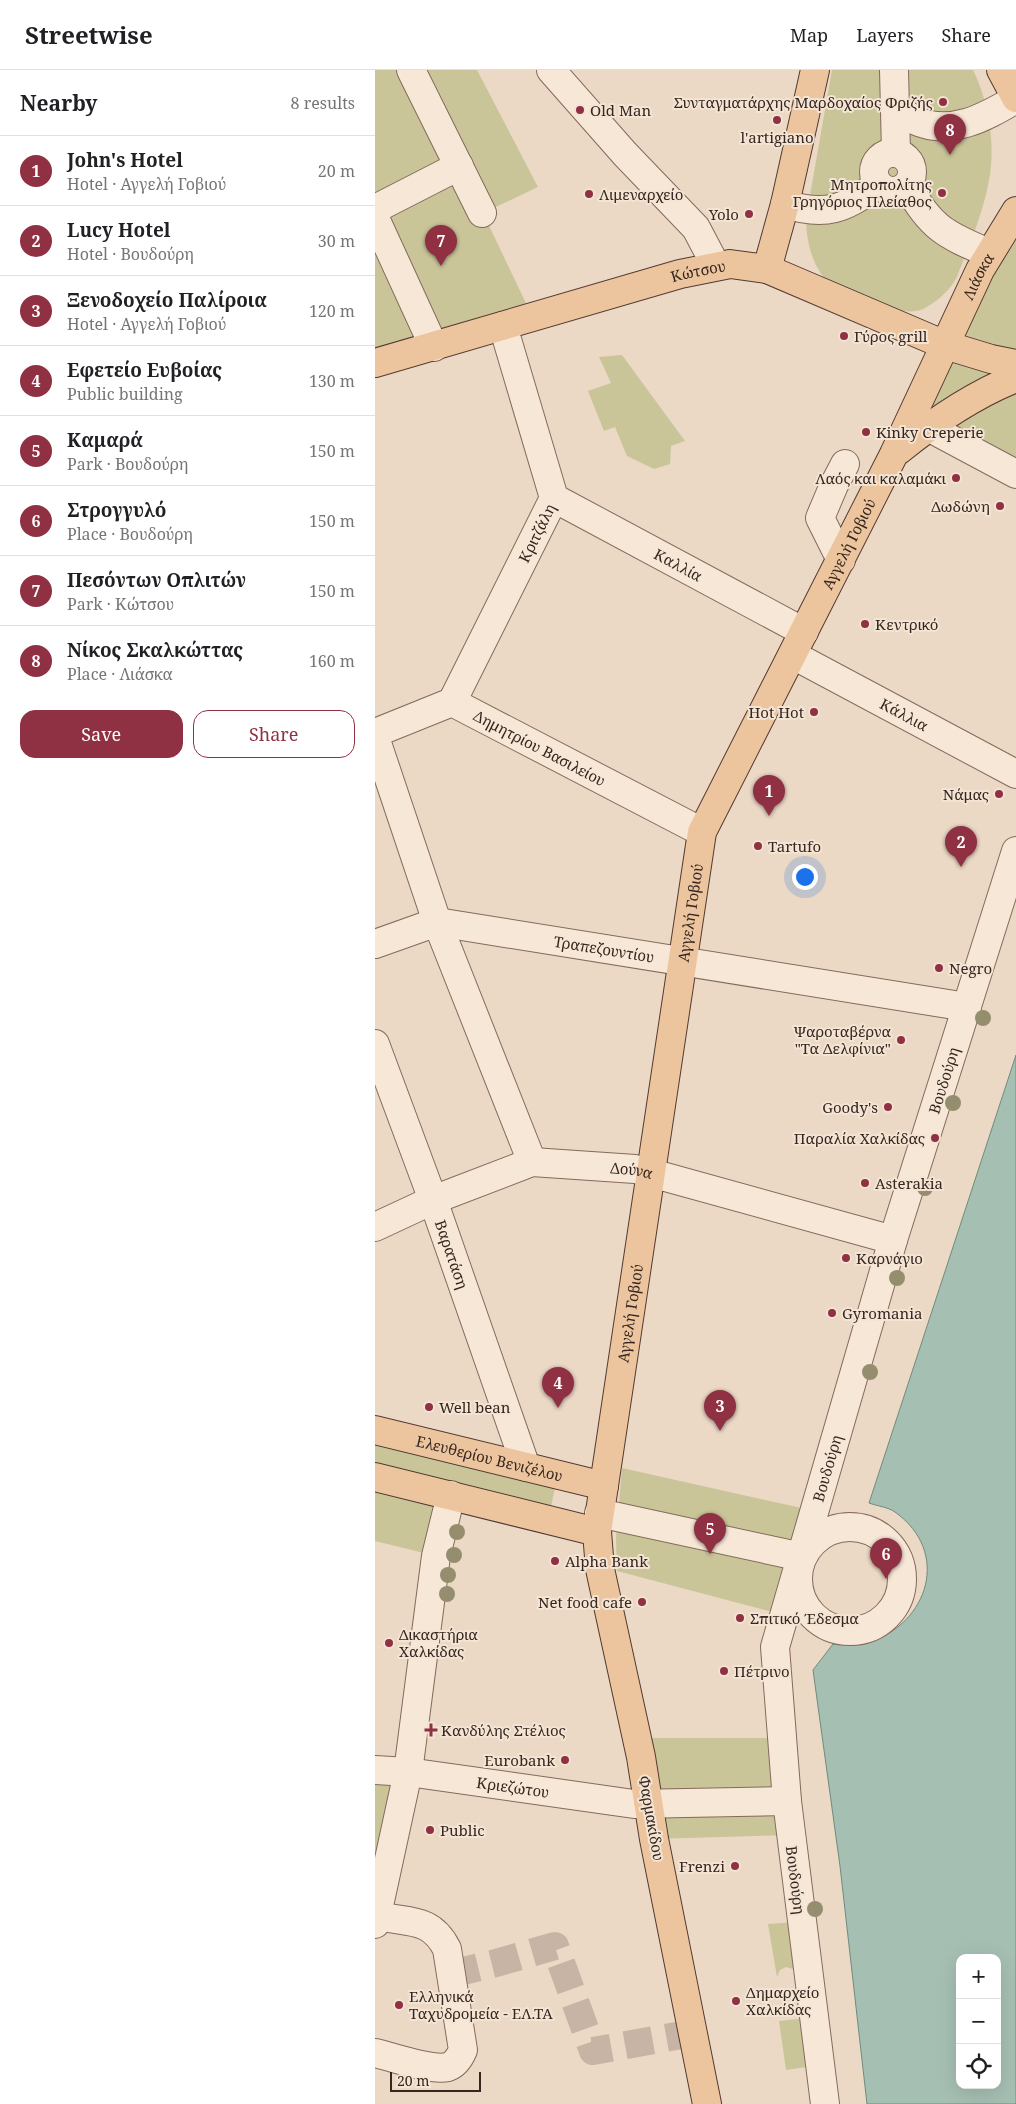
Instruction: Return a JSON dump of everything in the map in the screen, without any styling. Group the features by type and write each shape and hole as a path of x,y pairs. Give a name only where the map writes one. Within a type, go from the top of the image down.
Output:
{"main road":[{"path":"767,269 785,204 815,70"},
{"path":"1001,70 1016,99"},
{"name":"Λιάσκα","path":"945,345 989,253 1016,211"},
{"name":"Κώτσου","path":"375,364 680,274 716,266 743,265 767,269 945,345 991,360 1016,364"},
{"name":"Αγγελή Γοβιού","path":"598,1522 703,832 894,454 945,345"},
{"path":"894,454 928,427 975,398 1016,378"},
{"name":"Ελευθερίου Βενιζέλου","path":"375,1430 604,1486"},
{"path":"375,1477 451,1496 598,1522"},
{"name":"Φαρμακίδου","path":"598,1522 600,1569 641,1757 707,2104"}],"street":[{"path":"411,70 483,213"},
{"path":"551,70 625,154 696,228 716,266"},
{"path":"894,86 914,120 937,126 961,125 984,117 1016,99"},
{"path":"894,86 896,153"},
{"path":"889,152 896,153 910,162 912,174 902,189 889,191 878,184 874,178 873,171 878,159 889,152"},
{"path":"375,209 459,166"},
{"path":"785,204 805,211 832,210 857,200 878,184"},
{"path":"907,184 920,208 938,228 961,242 989,253"},
{"path":"375,218 434,347"},
{"name":"Κριτζάλη","path":"452,702 554,498 503,326"},
{"path":"928,427 1016,474"},
{"path":"841,560 820,518 845,464"},
{"name":"Καλλία","path":"554,498 799,643"},
{"name":"Κάλλια","path":"799,643 977,754 1016,774"},
{"path":"375,733 452,702"},
{"name":"Δημητρίου Βασιλείου","path":"452,702 703,832"},
{"path":"375,737 437,922 532,1162"},
{"name":"Βουδούρη","path":"825,2104 787,1801 775,1647 893,1240 1016,850"},
{"name":"Τραπεζουντίου","path":"375,944 437,922 967,1007"},
{"name":"Βαρατάση","path":"375,1044 433,1200 525,1467"},
{"name":"Δούνα","path":"375,1227 433,1200 532,1162 635,1169 893,1240"},
{"path":"375,2053 429,2066 448,2066 459,2060 463,2050 447,1949 441,1936 434,1930 421,1924 376,1918 408,1772 436,1556 451,1496"},
{"path":"598,1522 802,1557"},
{"name":"Κριεζώτου","path":"375,1770 408,1772 634,1804 787,1801"}],"shaded area":[{"path":"375,70 477,70 538,187 483,213 533,318 375,363"},
{"path":"832,70 973,70 983,94 989,120 992,148 990,174 983,207 955,280 948,290 923,309 901,311 844,292 830,284 823,277 813,258 806,228 806,218"},
{"path":"1016,211 1016,474 915,410"},
{"path":"622,355 685,441 671,446 670,464 654,469 627,456 615,427 604,431 588,391 611,383 599,357"},
{"path":"1016,1055 1016,2104 867,2104 840,1866 813,1670 833,1644 855,1645 868,1643 889,1633 906,1620 918,1603 925,1585 927,1566 923,1547 912,1528 895,1512 869,1503"},
{"path":"375,1430 558,1474 548,1520 451,1496 424,1553 375,1541"},
{"path":"622,1468 815,1511 784,1615 617,1571 616,1537"},
{"path":"637,1738 781,1738 791,1835 654,1839"},
{"path":"375,1770 408,1772 375,1924"},
{"path":"797,1922 796,1970 786,1967 780,1970 777,1977 768,1924"},
{"path":"808,2018 814,2066 786,2070 779,2021"}],"tunnel":[{"path":"451,1974 555,1946 593,2051 693,2033"}],"place":[{"name":"Συνταγματάρχης Μαρδοχαίος Φριζής","path":"943,102"},
{"name":"Old Man","path":"580,110"},
{"name":"l'artigiano","path":"777,120"},
{"name":"Νίκος Σκαλκώττας","path":"950,155"},
{"name":"Μητροπολίτης Γρηγόριος Πλείαθος","path":"942,193"},
{"name":"Λιμεναρχείο","path":"589,194"},
{"name":"Yolo","path":"749,214"},
{"name":"Πεσόντων Οπλιτών","path":"441,266"},
{"name":"Γύρος grill","path":"844,336"},
{"name":"Kinky Creperie","path":"866,432"},
{"name":"Λαός και καλαμάκι","path":"956,478"},
{"name":"Δωδώνη","path":"1000,506"},
{"name":"Κεντρικό","path":"865,624"},
{"name":"Hot Hot","path":"814,712"},
{"name":"Νάμας","path":"999,794"},
{"name":"John's Hotel","path":"769,816"},
{"name":"Tartufo","path":"758,846"},
{"name":"Lucy Hotel","path":"961,867"},
{"name":"Negro","path":"939,968"},
{"name":"Ψαροταβέρνα \"Τα Δελφίνια\"","path":"901,1040"},
{"name":"Goody's","path":"888,1107"},
{"name":"Παραλία Χαλκίδας","path":"935,1138"},
{"name":"Asterakia","path":"865,1183"},
{"name":"Καρνάγιο","path":"846,1258"},
{"name":"Gyromania","path":"832,1313"},
{"name":"Well bean","path":"429,1407"},
{"name":"Εφετείο Ευβοίας","path":"558,1408"},
{"name":"Ξενοδοχείο Παλίροια","path":"720,1431"},
{"name":"Καμαρά","path":"710,1554"},
{"name":"Alpha Bank","path":"555,1561"},
{"name":"Στρογγυλό","path":"886,1579"},
{"name":"Net food cafe","path":"642,1602"},
{"name":"Σπιτικό Έδεσμα","path":"740,1618"},
{"name":"Δικαστήρια Χαλκίδας","path":"389,1643"},
{"name":"Πέτρινο","path":"724,1671"},
{"name":"Κανδύλης Στέλιος","path":"431,1730"},
{"name":"Eurobank","path":"565,1760"},
{"name":"Public","path":"430,1830"},
{"name":"Frenzi","path":"735,1866"},
{"name":"Δημαρχείο Χαλκίδας","path":"736,2001"},
{"name":"Ελληνικά Ταχυδρομεία - ΕΛ.ΤΑ","path":"399,2005"}]}
